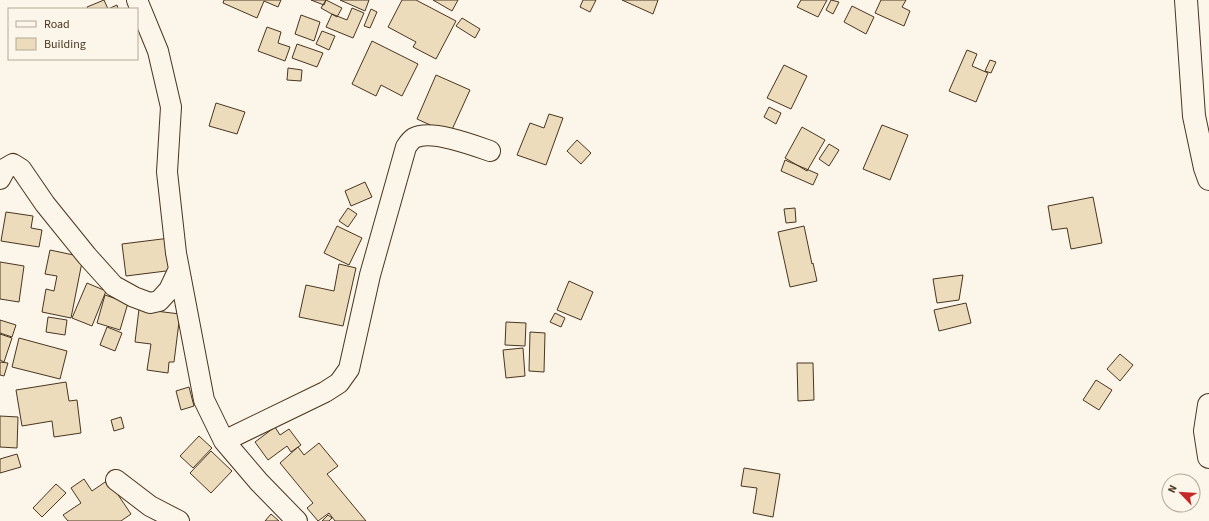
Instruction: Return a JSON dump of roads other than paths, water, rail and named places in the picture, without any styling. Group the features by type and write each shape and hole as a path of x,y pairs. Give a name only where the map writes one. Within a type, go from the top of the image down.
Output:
{"main road":[{"path":"1186,0 1194,116 1205,168 1209,179"},
{"path":"1209,405 1205,431 1209,457"}],"street":[{"path":"137,0 158,51 171,107 167,172 179,269 204,400 224,441 259,482 296,521"},
{"path":"224,441 325,392 339,383 349,369 370,275 406,147 414,138 429,136 450,138 490,151"},
{"path":"0,179 6,168 13,164 21,169 45,204 87,256 114,286 134,297 150,303 159,301 169,290 179,269"},
{"path":"116,480 150,506 179,521"}]}
